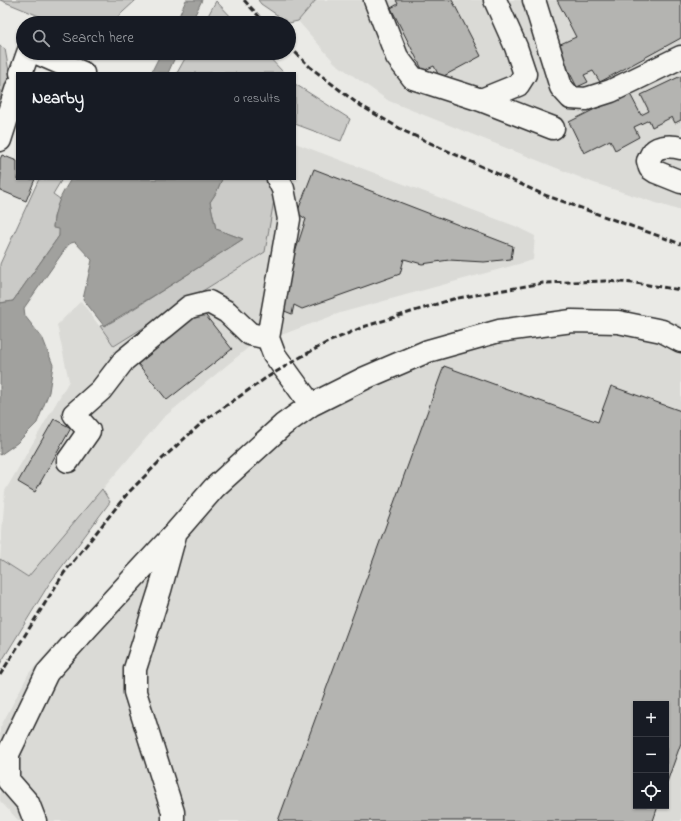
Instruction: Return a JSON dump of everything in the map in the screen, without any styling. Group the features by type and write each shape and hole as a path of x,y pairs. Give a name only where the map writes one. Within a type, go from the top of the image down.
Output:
{"lane":[{"path":"375,0 397,57 413,78 481,100 553,128"},
{"path":"481,100 518,85 525,74 516,47 495,0"},
{"path":"534,0 561,87 572,98 586,99 611,91 681,57"},
{"path":"21,72 26,60"},
{"path":"53,60 81,72"},
{"path":"0,140 16,90"},
{"path":"681,148 664,146 654,151 648,161 650,168 656,172 681,182"},
{"path":"278,180 283,189 289,219 268,338 274,354 311,405"},
{"path":"68,461 89,431 74,414 101,390 124,360 189,307 209,302 227,312 250,334 268,338"},
{"path":"35,821 28,803 8,780 8,754 47,672 175,533 214,488 283,425 311,405 365,378 428,351 499,331 572,321 618,322 662,331 681,340"},
{"path":"173,821 173,812 135,692 135,669 160,590 175,533"}],"shaded area":[{"path":"0,0 136,0 119,16 39,16"},
{"path":"186,0 202,0 194,16 179,16"},
{"path":"258,0 316,0 296,21 296,16 279,16 261,4"},
{"path":"316,0 681,0 681,211 594,183 389,101 335,63 298,21"},
{"path":"216,1 230,16 208,16"},
{"path":"0,46 5,49 10,77 0,126"},
{"path":"158,60 174,60 168,72 152,72"},
{"path":"184,60 272,60 283,72 178,72"},
{"path":"296,85 350,119 341,141 296,124"},
{"path":"296,143 515,226 535,236 533,260 340,313 249,347 163,418 28,577 0,559 5,491 69,381 57,325 81,301 114,346 265,252 277,180 296,180"},
{"path":"39,180 61,180 53,194 60,199 54,217 53,227 60,229 59,236 13,301 0,303 0,264"},
{"path":"70,180 222,180 210,202 216,229 243,239 104,326 83,299 92,260 75,242 68,245 24,308 25,316 43,339 53,365 49,392 37,423 17,443 0,455 0,303 13,301 59,236 59,229 53,228 56,208"},
{"path":"222,180 268,180 275,194 265,252 114,346 100,326 108,324 123,316 243,239 216,229 210,202"},
{"path":"589,308 681,324 681,821 19,821 0,801 0,728 29,673 123,570 291,403 425,339"},
{"path":"102,489 110,502 49,584 0,664 0,559 28,577"}],"building":[{"path":"396,0 452,0 481,56 440,78 434,66 423,71 391,8 398,4"},
{"path":"557,0 681,0 681,38 600,82 593,71 584,75 588,82 577,87 556,46 576,37"},
{"path":"681,76 681,120 675,123 672,117 652,127 649,120 634,127 639,137 615,150 610,140 584,153 569,122 629,92 641,115 649,111 641,95"},
{"path":"2,155 16,161 16,180 35,180 26,201 0,190 0,159"},
{"path":"314,169 513,246 511,259 484,262 449,260 422,264 404,259 400,274 302,309 294,305 292,314 277,308 306,219 297,213"},
{"path":"199,307 232,349 167,400 134,359"},
{"path":"444,366 598,422 611,386 681,411 681,743 669,777 669,701 633,701 633,809 657,809 653,821 278,821"},
{"path":"54,419 71,428 35,492 18,482"}],"railway":[{"path":"244,0 259,16"},
{"path":"296,53 310,67 358,104 406,132 542,194 681,244"},
{"path":"0,675 64,573 127,494 163,458 204,421 266,378 299,358 326,343 363,327 453,299 543,283 605,281 635,283 681,290"}]}
